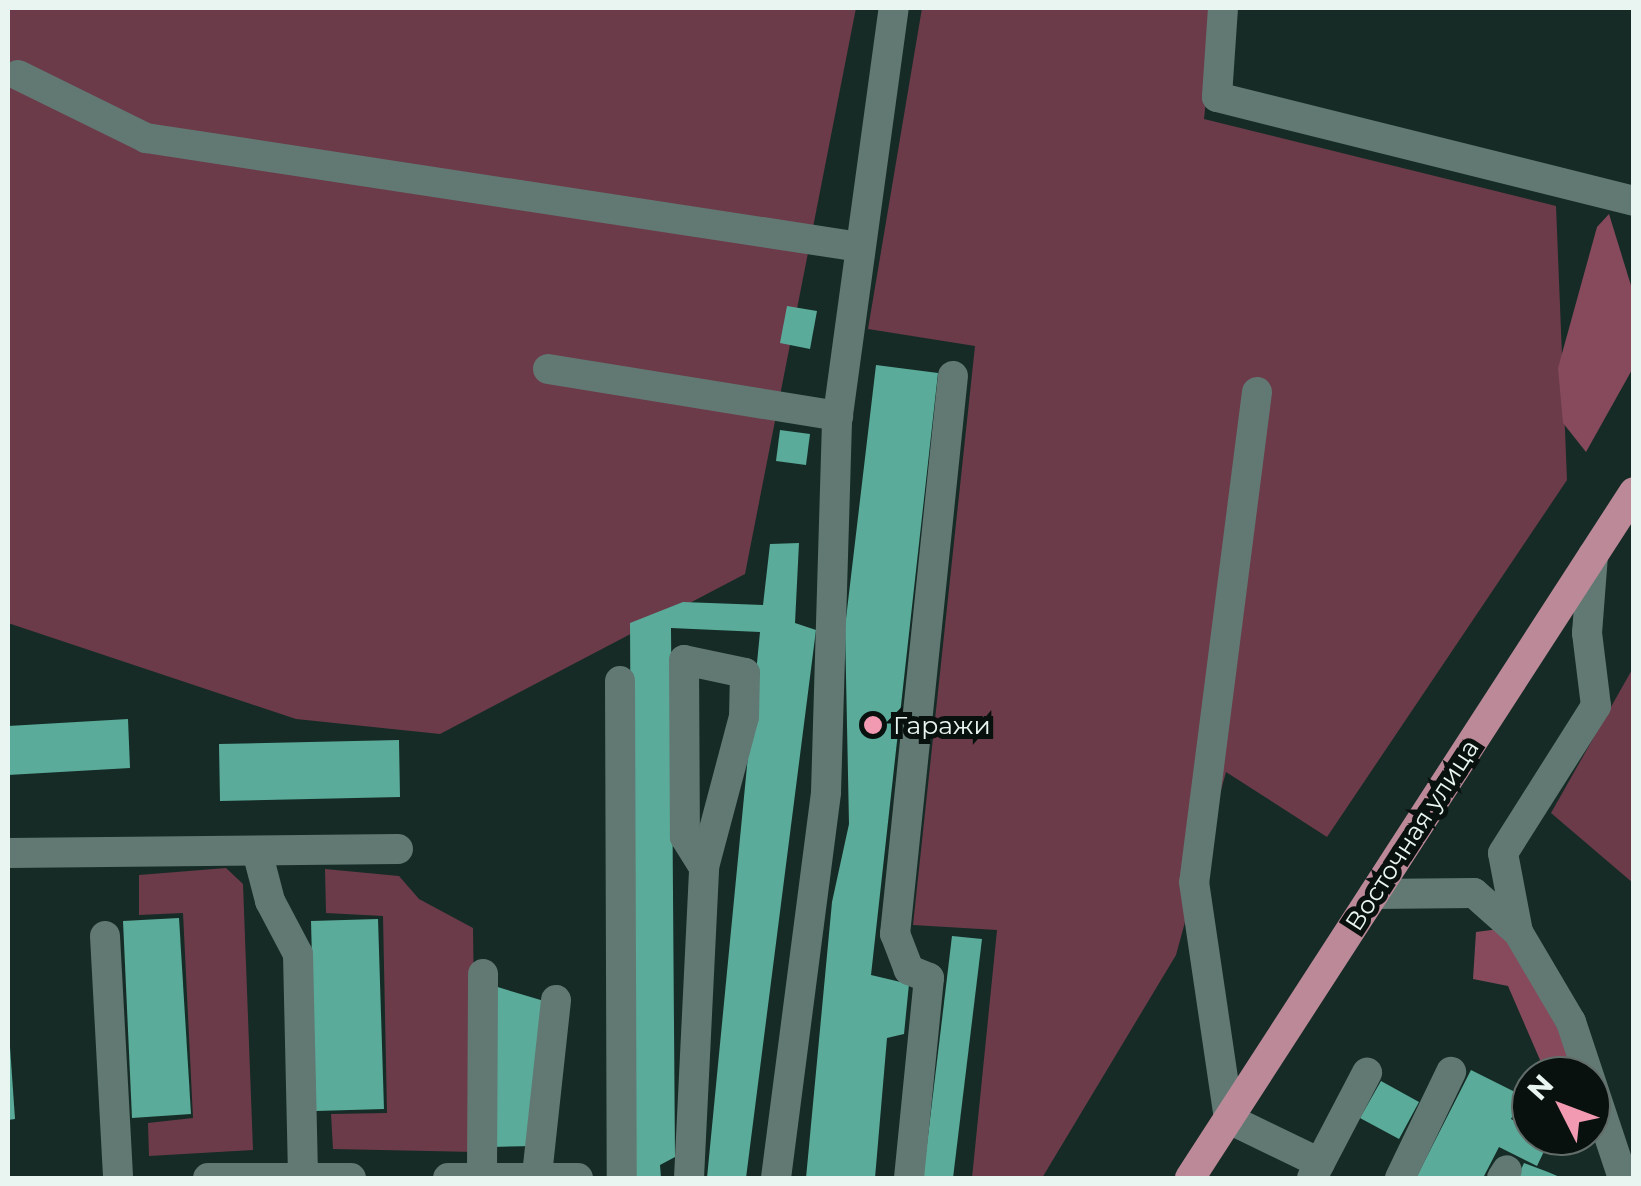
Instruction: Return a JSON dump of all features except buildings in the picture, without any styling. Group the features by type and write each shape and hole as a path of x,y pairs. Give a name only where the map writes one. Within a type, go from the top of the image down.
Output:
{"main road":[{"name":"Восточная улица","path":"1190,1178 1634,492"}],"lane":[{"path":"776,1178 826,792 838,416 894,8"},
{"path":"1223,8 1217,97 1634,201"},
{"path":"18,75 146,138 860,247"},
{"path":"548,369 838,416"},
{"path":"909,1178 929,978 909,970 895,934 953,376"},
{"path":"1258,392 1196,824 1194,882 1229,1119 1316,1171 1366,1073"},
{"path":"1518,932 1504,852 1596,706 1587,632 1593,555"},
{"path":"689,1178 704,866 744,717 745,674 684,660 685,837 704,866"},
{"path":"620,681 622,1178"},
{"path":"8,853 398,849"},
{"path":"258,851 270,901 298,954 302,1173"},
{"path":"1374,894 1474,894 1518,932 1572,1022 1622,1178"},
{"path":"105,936 118,1178"},
{"path":"482,974 482,1175"},
{"path":"537,1176 556,1000"},
{"path":"1400,1178 1451,1072"},
{"path":"208,1178 302,1173 351,1178"},
{"path":"448,1178 578,1178"}],"shaded area":[{"path":"8,8 856,8 745,574 440,734 296,719 8,623"},
{"path":"922,8 1216,8 1204,119 1556,206 1567,480 1327,837 1226,772 1176,955 1042,1178 972,1178 997,930 913,925 975,346 868,329"},
{"path":"1609,214 1633,292 1633,368 1586,452 1563,423 1558,368 1597,227"},
{"path":"1633,668 1633,883 1551,813"},
{"path":"226,868 243,884 253,1150 149,1156 148,1123 193,1118 183,913 139,915 139,875"},
{"path":"325,869 399,876 419,899 473,928 476,1152 333,1149 331,1114 387,1113 383,916 326,913"},
{"path":"1499,929 1530,968 1574,1056 1538,1056 1508,986 1473,979 1476,932"}],"place":[{"name":"Гаражи","path":"873,725"}]}
